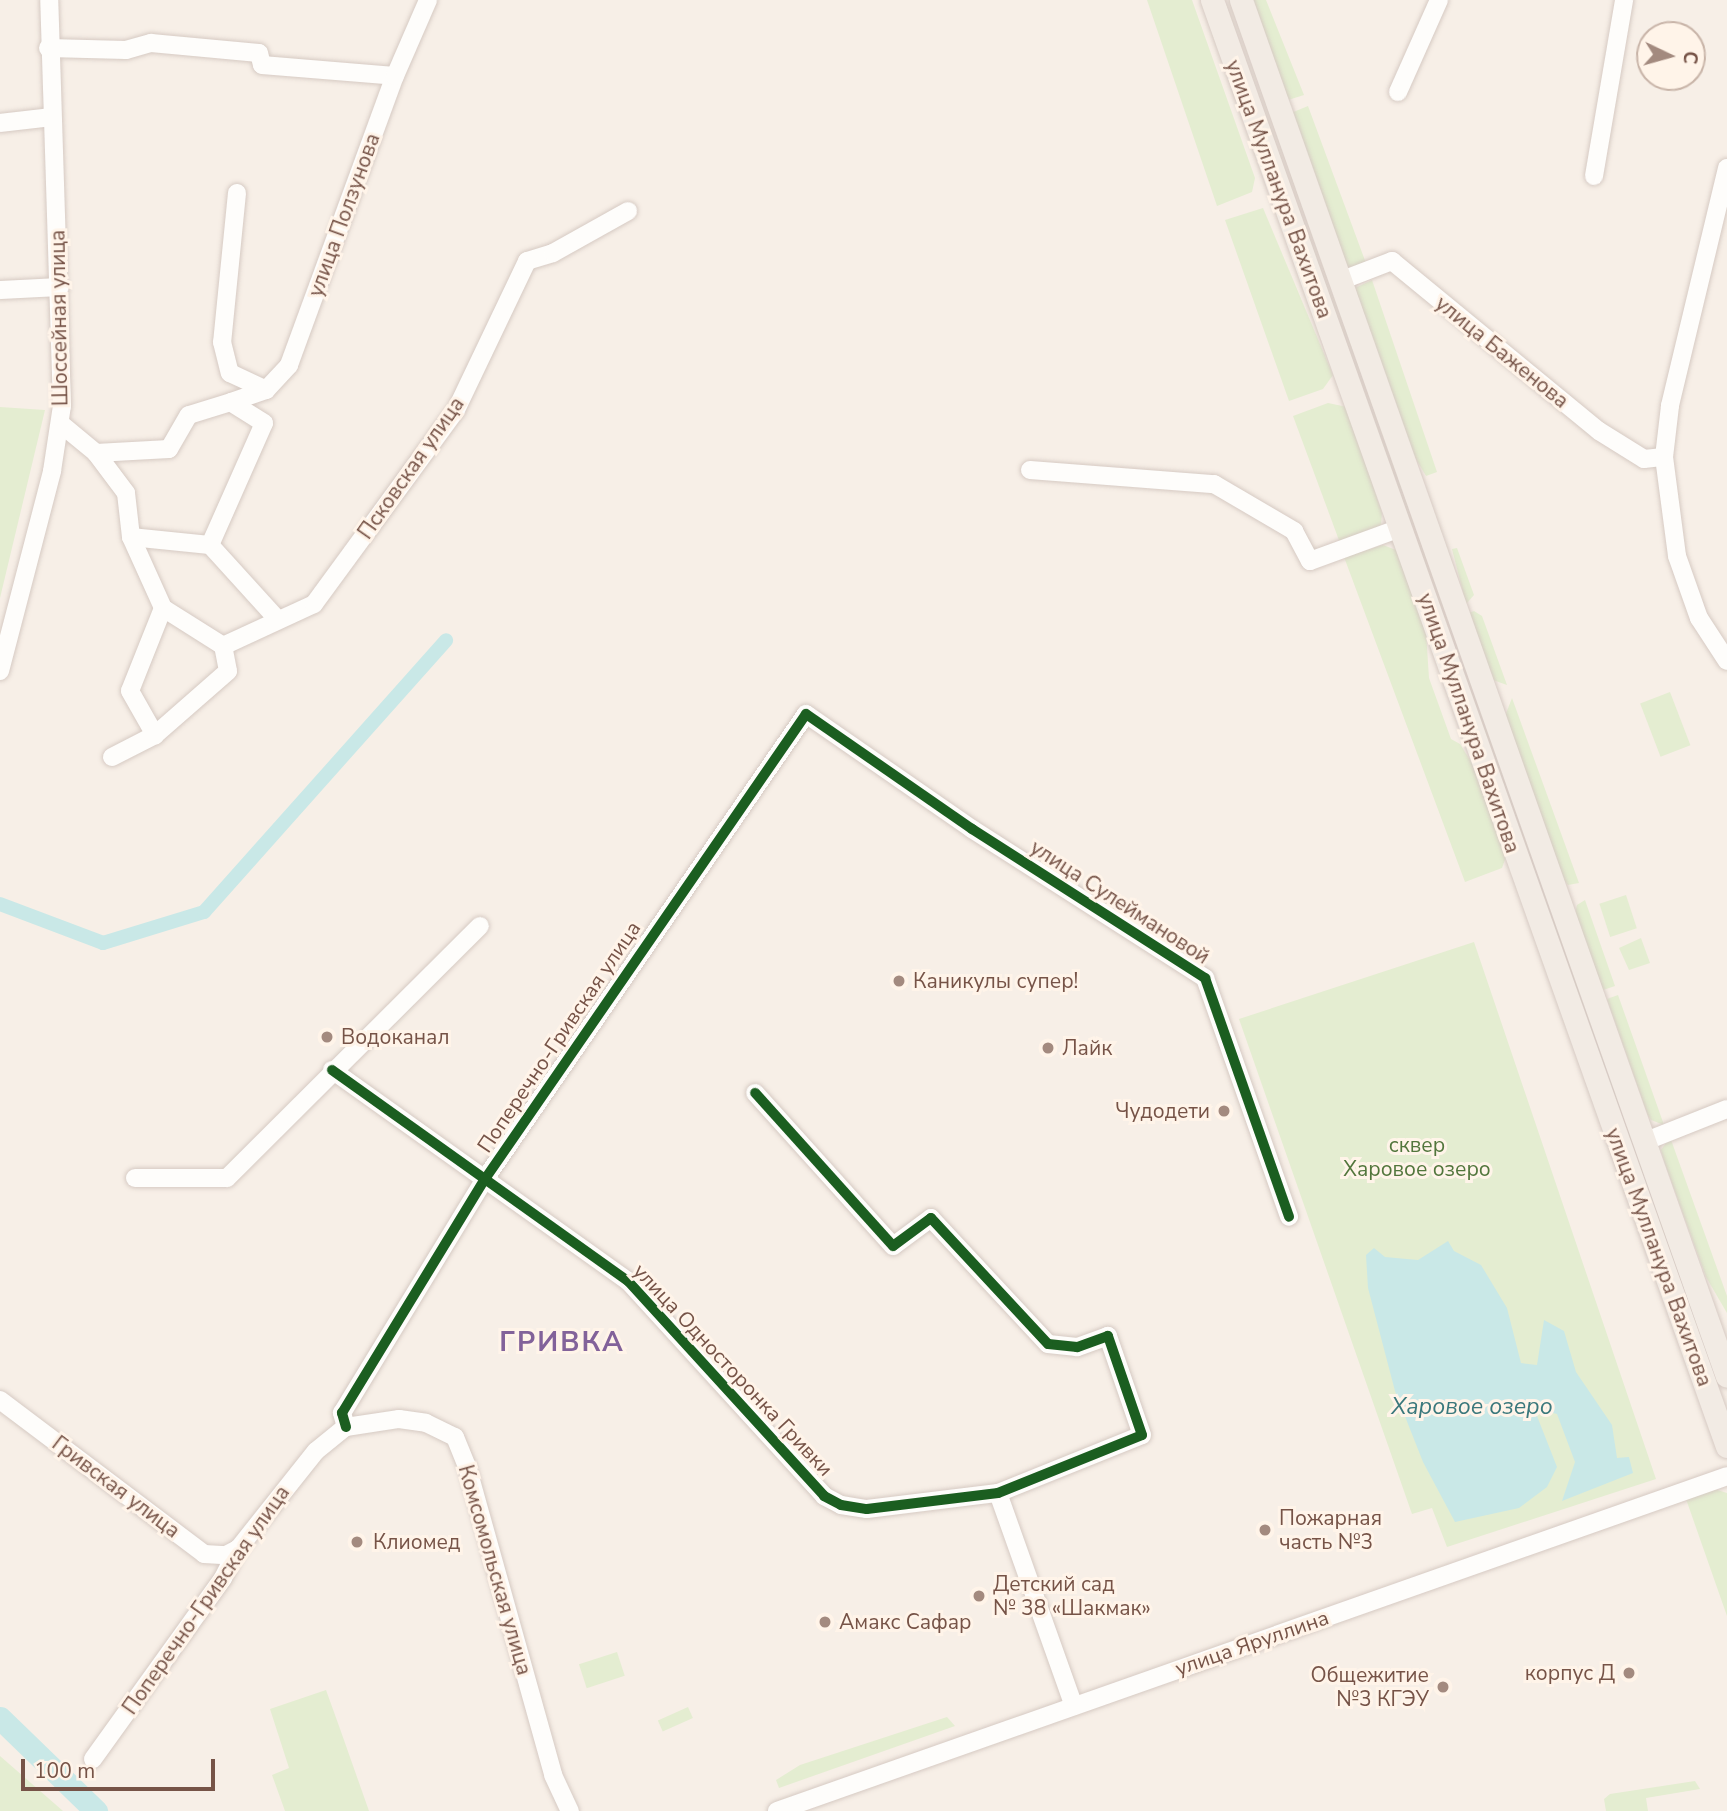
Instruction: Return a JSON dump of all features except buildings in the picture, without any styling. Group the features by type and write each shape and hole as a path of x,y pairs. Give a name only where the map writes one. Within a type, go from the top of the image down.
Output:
{"main road":[{"name":"улица Мулланура Вахитова","path":"1212,0 1727,1446"},
{"name":"улица Мулланура Вахитова","path":"1241,0 1727,1376"}],"street":[{"name":"Шоссейная улица","path":"0,671 61,424 60,287 48,48 49,0"},
{"name":"улица Ползунова","path":"96,453 169,449 188,415 266,390 289,365 395,76 428,0"},
{"path":"1398,92 1439,0"},
{"path":"1594,176 1624,0"},
{"path":"48,48 125,50 151,43 259,53 262,65 395,76"},
{"path":"0,123 52,117"},
{"path":"1727,167 1670,406 1664,457 1677,556 1699,618 1727,661"},
{"path":"237,193 222,342 230,373 266,390"},
{"name":"Псковская улица","path":"223,646 314,604 456,410 527,261 553,253 628,211"},
{"name":"улица Баженова","path":"1340,281 1392,261 1599,431 1644,459 1664,457"},
{"path":"0,290 60,287"},
{"path":"210,545 264,424 231,402"},
{"path":"61,424 96,453 126,493 131,537 163,608 223,646 228,671 155,735 112,757"},
{"path":"1030,470 1214,484 1294,531 1305,547 1310,561 1400,528"},
{"path":"131,537 210,545 278,620"},
{"path":"155,735 130,691 163,608"},
{"name":"Поперечно-Гривская улица","path":"93,1759 223,1578 238,1549 296,1473 346,1427 342,1413 485,1179 806,714"},
{"name":"улица Сулеймановой","path":"806,714 972,829 1205,978 1289,1217"},
{"path":"135,1178 227,1178 332,1070 480,926"},
{"name":"улица Односторонка Гривки","path":"332,1070 628,1281 824,1496 841,1505 867,1509 998,1493 1142,1435 1108,1336 1077,1348 1048,1343 931,1218 892,1247 755,1093"},
{"path":"1646,1141 1727,1109"},
{"name":"Гривская улица","path":"0,1400 204,1554 226,1555 238,1549"},
{"name":"Комсомольская улица","path":"346,1427 400,1419 426,1423 455,1437 467,1466 552,1775 570,1811"},
{"name":"улица Яруллина","path":"777,1811 1727,1476"},
{"path":"998,1493 1074,1706"}],"green space":[{"path":"1147,0 1192,0 1255,178 1252,192 1217,206"},
{"path":"1251,0 1266,0 1304,95 1285,101"},
{"path":"1308,106 1367,266 1349,269 1344,262 1291,113"},
{"path":"1263,208 1333,375 1323,389 1289,401 1225,220"},
{"path":"1372,280 1437,472 1426,476 1407,444 1355,288"},
{"path":"1328,403 1347,407 1382,513 1381,525 1373,531 1340,543 1293,416"},
{"path":"0,407 45,410 0,598"},
{"path":"1383,545 1396,550 1426,632 1429,678 1451,739 1460,744 1475,768 1506,857 1502,868 1465,882 1344,557"},
{"path":"1457,548 1474,595 1466,604 1452,549"},
{"path":"1474,611 1482,616 1507,685 1493,680 1469,613"},
{"path":"1670,692 1690,745 1661,757 1640,703"},
{"path":"1512,698 1579,883 1568,885 1564,880 1505,716"},
{"path":"1626,895 1637,928 1610,937 1599,904"},
{"path":"1585,900 1615,986 1603,990 1575,913 1577,905"},
{"path":"1641,938 1650,963 1629,970 1619,948"},
{"name":"сквер Харовое озеро","path":"1474,942 1656,1479 1447,1547 1432,1508 1412,1514 1239,1019"},
{"path":"1618,995 1664,1125 1651,1120 1647,1113 1607,999"},
{"path":"1670,1137 1727,1296 1727,1313 1706,1277 1664,1161 1661,1150"},
{"path":"1714,1489 1727,1493 1727,1616 1686,1499"},
{"path":"617,1652 625,1676 587,1688 579,1664"},
{"path":"326,1690 369,1811 285,1811 272,1775 289,1768 270,1709"},
{"path":"688,1707 693,1718 663,1731 658,1720"},
{"path":"947,1717 955,1726 779,1788 776,1780 800,1765"},
{"path":"0,1756 63,1811 0,1811"},
{"path":"1695,1781 1700,1789 1646,1798 1648,1811 1606,1811 1604,1799 1610,1794"}],"water":[{"name":"Харовое озеро","path":"1448,1241 1454,1251 1481,1265 1507,1308 1521,1363 1537,1365 1544,1320 1564,1331 1576,1372 1612,1425 1617,1458 1629,1457 1633,1473 1562,1501 1575,1462 1557,1414 1541,1410 1537,1416 1557,1467 1547,1487 1519,1508 1455,1522 1423,1462 1395,1391 1368,1288 1366,1255 1374,1248 1385,1257 1418,1260"}],"waterway":[{"path":"0,904 103,943 204,912 446,640"},
{"path":"0,1718 96,1811"}],"cycle path":[{"path":"346,1427 342,1413 485,1179 806,714 972,829 1205,978 1289,1217"},
{"path":"332,1070 628,1281 824,1496 841,1505 867,1509 998,1493 1142,1435 1108,1336 1077,1347 1048,1344 931,1218 893,1246 755,1093"}],"place":[{"name":"Каникулы супер!","path":"899,981"},
{"name":"Водоканал","path":"327,1037"},
{"name":"Лайк","path":"1048,1048"},
{"name":"Чудодети","path":"1224,1111"},
{"name":"Пожарная часть №3","path":"1265,1530"},
{"name":"Клиомед","path":"357,1542"},
{"name":"Детский сад № 38 «Шакмак»","path":"979,1596"},
{"name":"Амакс Сафар","path":"825,1622"},
{"name":"корпус Д","path":"1629,1673"},
{"name":"Общежитие №3 КГЭУ","path":"1443,1687"}],"district":[{"name":"ГРИВКА","path":"562,1342"}]}
